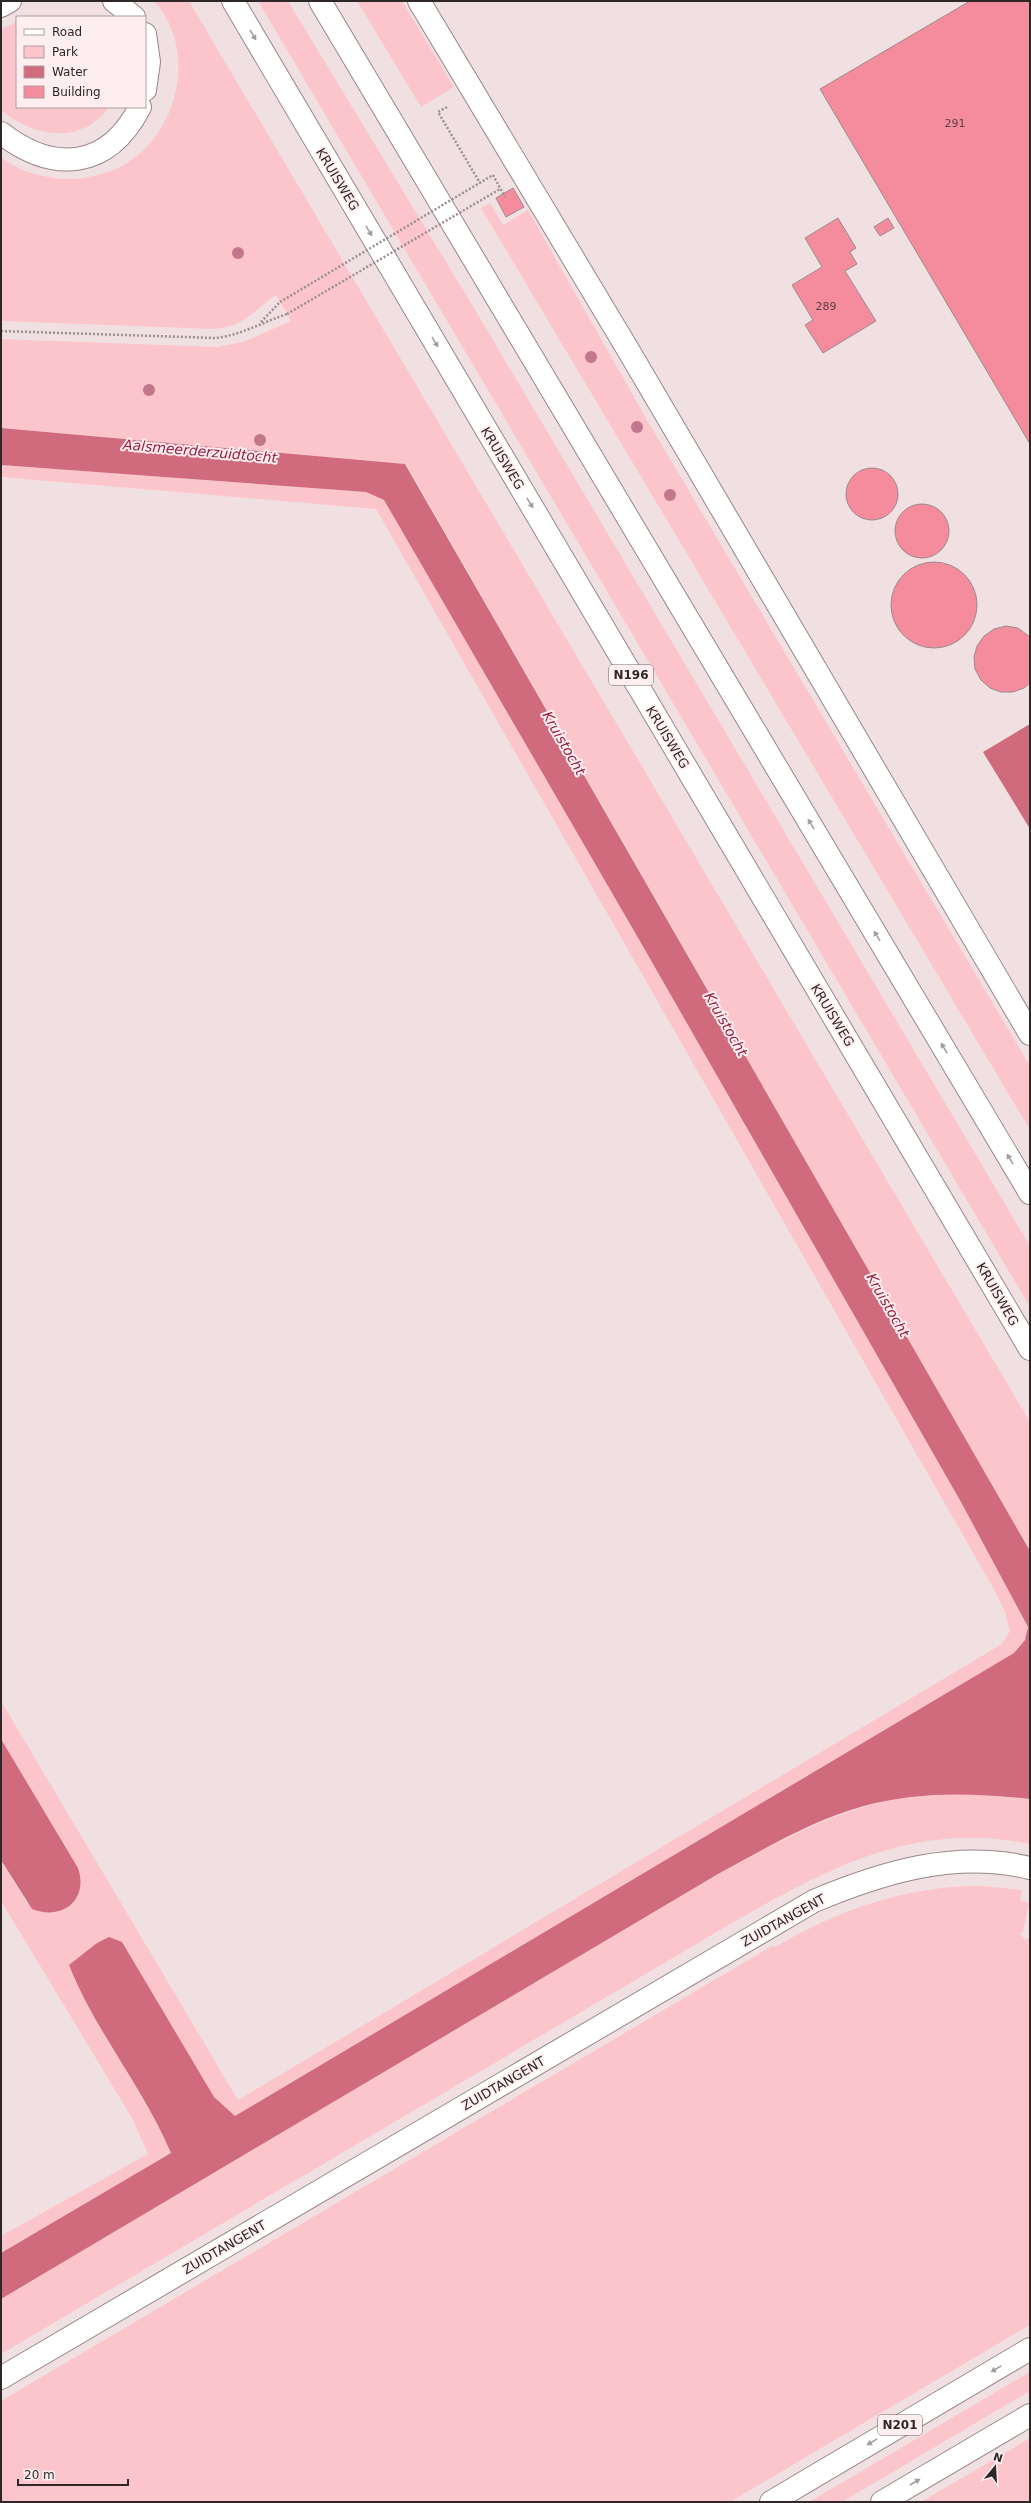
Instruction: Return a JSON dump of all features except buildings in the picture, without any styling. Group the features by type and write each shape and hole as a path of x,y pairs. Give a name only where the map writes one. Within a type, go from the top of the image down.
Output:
{"main road":[{"path":"1,6 10,1"},
{"path":"114,1 133,16"},
{"name":"KRUISWEG","path":"233,1 1030,1349"},
{"path":"320,1 1030,1193"},
{"path":"419,1 627,348 1030,1034"},
{"path":"146,41 149,62 146,83"},
{"path":"1,133 35,155 66,160 86,158 104,150 115,141 139,108"},
{"name":"ZUIDTANGENT","path":"1,2378 814,1901 870,1879 917,1866 966,1862 1030,1868"},
{"name":"N201","path":"771,2502 1030,2349"},
{"path":"882,2502 1030,2415"}],"path":[{"path":"447,127 480,183"},
{"path":"259,323 280,302 493,175 505,197"},
{"path":"1,331 216,338 243,332 259,323 287,314 500,189"}],"green space":[{"path":"154,1 189,1 1030,1422 1030,1551 406,464 1,428 1,339 217,347 243,342 291,321 276,295 242,321 214,329 1,321 1,157 23,170 35,174 68,179 89,177 108,172 127,163 145,149 160,131 170,110 176,87 178,64 175,41 167,20"},
{"path":"258,1 288,1 474,308 1030,1246 1030,1307"},
{"path":"357,1 402,1 454,87 421,107"},
{"path":"16,22 16,108 108,108 98,119 85,128 71,132 56,133 42,131 27,126 1,110 1,29"},
{"path":"490,203 503,225 528,210 647,420 1030,1066 1030,1130 481,208"},
{"path":"1,465 366,492 384,500 637,936 961,1502 1028,1627 1025,1640 1014,1653 235,2116 69,1965 92,2013 146,2105 171,2153 1,2253 1,2236 148,2154 132,2118 1,1901 1,1860 27,1903 61,1910 76,1898 80,1887 80,1875 78,1868 1,1739 1,1701 238,2100 1002,1644 1010,1631 1005,1612 996,1593 376,509 1,477"},
{"path":"933,1794 970,1794 1030,1799 1030,1844 988,1838 947,1839 909,1845 871,1855 835,1869 799,1886 727,1926 1,2354 1,2299 718,1874 821,1822 874,1804 902,1798"},
{"path":"980,1886 1022,1890 1020,1900 1029,1903 1023,1932 1020,1933 1025,1940 1030,1937 1030,2325 730,2502 1,2502 1,2401 772,1946 775,1947 848,1911 873,1903 925,1890"},
{"path":"1030,2372 1030,2391 842,2502 809,2502"},
{"path":"1030,2438 1030,2502 921,2502"}],"water":[{"path":"1,428 405,464 1030,1551 1030,1799 988,1795 947,1795 905,1798 864,1806 807,1827 718,1874 1,2299 1,2253 171,2153 147,2105 92,2013 69,1965 97,1943 109,1937 122,1942 214,2097 235,2116 1014,1653 1025,1640 1028,1627 961,1502 637,936 384,500 366,492 1,465"},
{"path":"1030,724 1030,829 983,752"},
{"path":"1,1739 78,1868 80,1890 76,1898 63,1910 43,1912 32,1909 1,1860"}],"water label":[{"name":"Aalsmeerderzuidtocht","path":"200,451"},
{"name":"Kruistocht","path":"564,743"},
{"name":"Kruistocht","path":"726,1024"},
{"name":"Kruistocht","path":"888,1305"}]}
